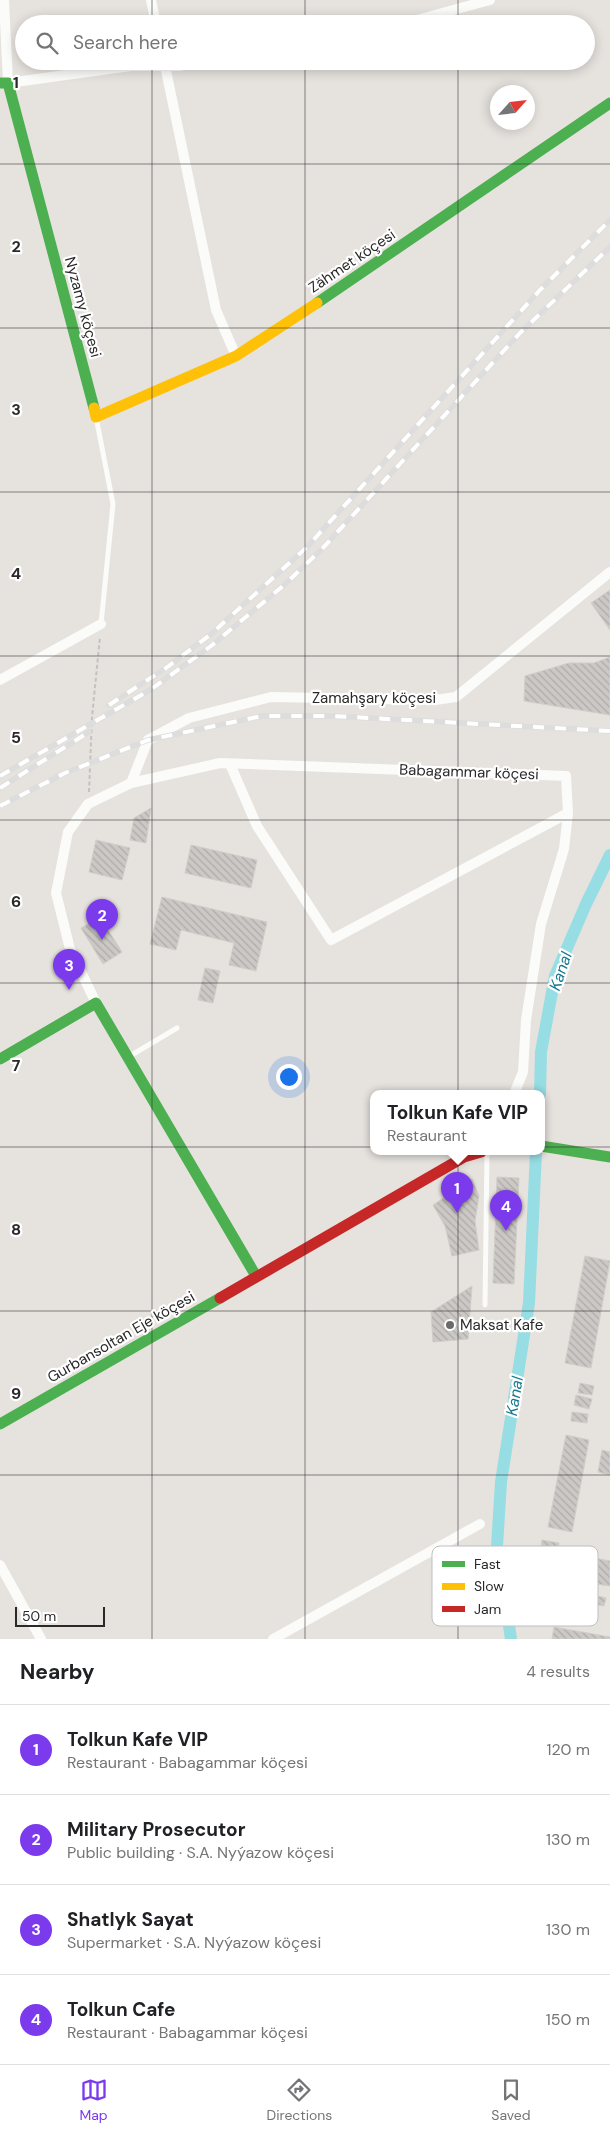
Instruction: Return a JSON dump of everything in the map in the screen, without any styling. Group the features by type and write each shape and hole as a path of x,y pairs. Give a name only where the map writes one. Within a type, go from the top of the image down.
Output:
{"street":[{"name":"Nyzamy köçesi","path":"4,0 4,83 96,417"},
{"path":"151,0 154,15"},
{"path":"435,15 490,0"},
{"path":"4,83 100,70"},
{"path":"166,70 216,310 236,356"},
{"name":"Zähmet köçesi","path":"96,417 236,356 331,294 610,103"},
{"name":"Zamahşary köçesi","path":"131,783 148,740 189,718 271,698 435,700 456,697 610,572"},
{"path":"0,680 101,624"},
{"name":"Babagammar köçesi","path":"96,1003 70,949 56,893 68,832 88,804 131,783 220,763 566,776 568,813 564,850 541,924 526,1020 523,1072 516,1090"},
{"path":"230,764 257,826 331,940 568,813"},
{"path":"0,1059 96,1003 256,1276"},
{"path":"545,1147 610,1157"},
{"name":"Gurbansoltan Eje köçesi","path":"0,1424 464,1157 471,1155"},
{"path":"440,1546 480,1524"},
{"path":"273,1639 432,1551"},
{"path":"0,1565 41,1639"}],"lane":[{"name":"Nyzamy köçesi","path":"96,417 113,504 101,624"},
{"path":"128,1057 176,1028"},
{"path":"485,1305 488,1155"}],"path":[{"path":"88,804 92,717 101,624"}],"building":[{"path":"610,590 610,630 591,603"},
{"path":"610,657 610,715 524,701 525,676 569,663 594,663"},
{"path":"151,808 146,843 130,840 134,818"},
{"path":"96,840 130,848 122,880 89,872"},
{"path":"191,845 257,860 251,888 185,873"},
{"path":"162,897 267,922 256,971 229,965 234,943 181,930 176,950 150,944"},
{"path":"100,917 122,952 103,964 81,928"},
{"path":"205,968 220,971 213,1003 198,1000"},
{"path":"497,1177 519,1178 514,1284 493,1283"},
{"path":"472,1179 479,1196 475,1221 479,1250 452,1256 445,1226 433,1205"},
{"path":"585,1256 610,1261 591,1368 565,1363"},
{"name":"Maksat Kafe","path":"472,1286 468,1339 433,1342 431,1312"},
{"path":"580,1383 594,1386 592,1395 578,1393"},
{"path":"576,1395 592,1399 589,1409 574,1405"},
{"path":"572,1412 588,1414 587,1423 571,1421"},
{"path":"566,1435 589,1440 572,1532 548,1527"},
{"path":"602,1450 610,1452 610,1475 598,1472"},
{"path":"542,1540 559,1543 559,1546 541,1546"},
{"path":"598,1559 610,1561 610,1586 598,1584"},
{"path":"598,1596 606,1598 604,1606 598,1605"},
{"path":"554,1627 610,1637 610,1639 552,1639"}],"waterway":[{"name":"Kanal","path":"540,1090 541,1052 555,976 586,904 610,855"},
{"name":"Kanal","path":"497,1546 501,1482 529,1303 536,1155"},
{"name":"Kanal","path":"509,1626 511,1639"}],"railway":[{"path":"109,705 166,668 210,635 307,547 540,290 610,220"},
{"path":"0,776 150,690 211,646 283,586 321,550 520,333 610,247"},
{"path":"0,806 65,773 148,740 262,716 332,716 610,731"},
{"path":"0,788 89,732"}],"traffic: fast":[{"path":"0,83 8,83 94,408"},
{"path":"317,303 610,103"},
{"path":"0,1059 96,1003 256,1276"},
{"path":"545,1147 610,1157"},
{"path":"0,1424 220,1298"}],"traffic: slow":[{"path":"94,408 96,417 236,356 317,303"}],"traffic: jam":[{"path":"220,1298 464,1157 471,1155"}],"place":[{"name":"Military Prosecutor","path":"102,940"},
{"name":"Shatlyk Sayat","path":"69,990"},
{"name":"Tolkun Kafe VIP","path":"457,1213"},
{"name":"Tolkun Cafe","path":"506,1231"},
{"name":"Maksat Kafe","path":"450,1325"}]}
